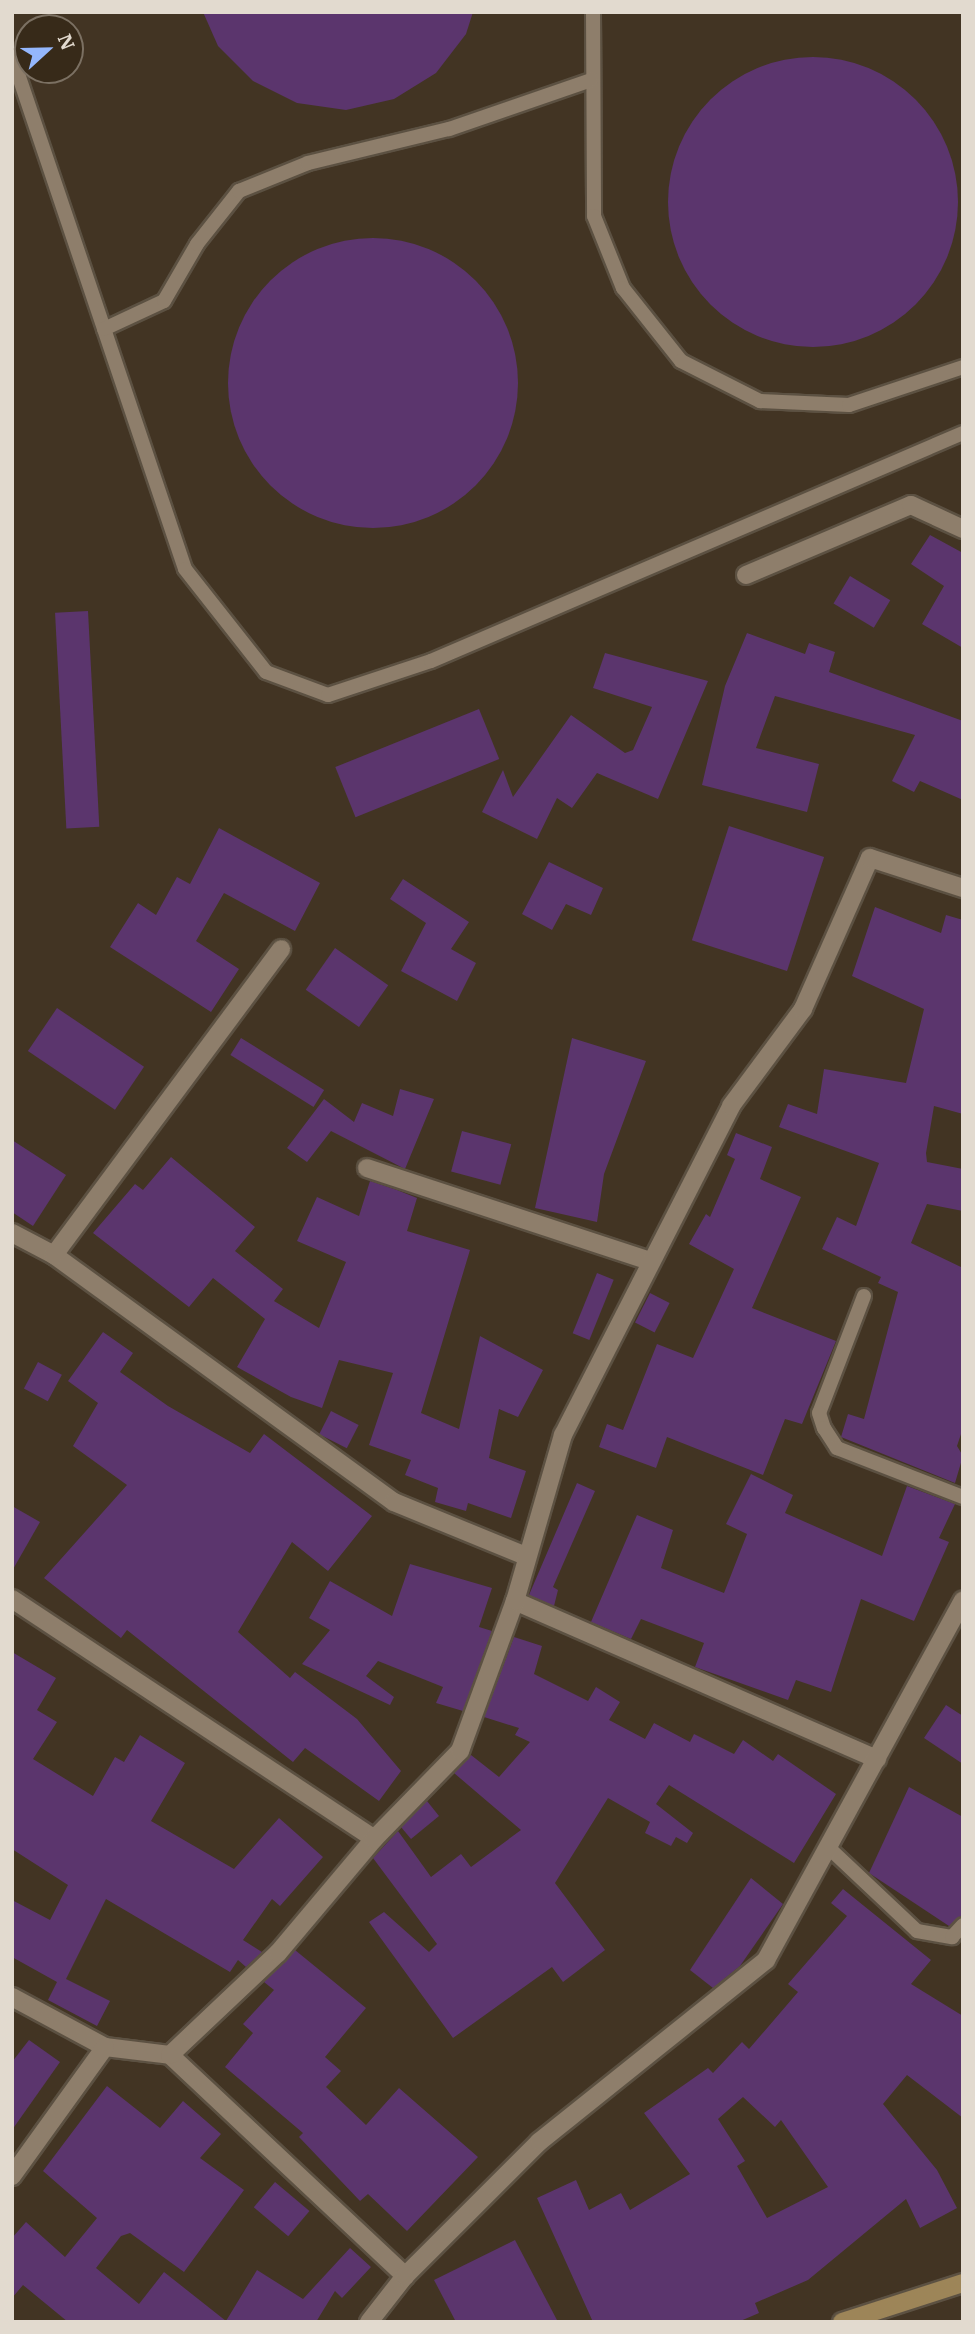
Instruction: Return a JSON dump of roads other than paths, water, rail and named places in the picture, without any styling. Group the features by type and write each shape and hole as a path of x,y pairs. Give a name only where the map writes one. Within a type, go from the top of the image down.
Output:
{"street":[{"path":"746,575 911,505 963,529"},
{"path":"170,2055 278,1954 374,1839 460,1751 515,1601 523,1555 563,1435 731,1106 803,1009 870,858 963,888"},
{"path":"54,1255 281,949"},
{"path":"367,1168 650,1261"},
{"path":"12,1233 54,1255 394,1502 523,1555"},
{"path":"12,1599 374,1839"},
{"path":"369,2322 405,2276 539,2142 750,1979 829,1848 877,1759 957,1632 963,1600"},
{"path":"515,1601 877,1759"},
{"path":"12,1997 105,2047 170,2055 405,2276"},
{"path":"12,2176 105,2047"},
{"path":"842,2322 963,2283"}],"lane":[{"path":"593,12 590,80 594,216 623,288 681,361 760,401 849,405 963,367"},
{"path":"12,56 185,569 266,672 328,695 431,662 963,433"},
{"path":"104,329 164,301 239,191 308,163 449,130 590,80"},
{"path":"864,1296 819,1413 824,1428 836,1448 963,1497"},
{"path":"829,1848 917,1931 952,1937 963,1925"}]}
